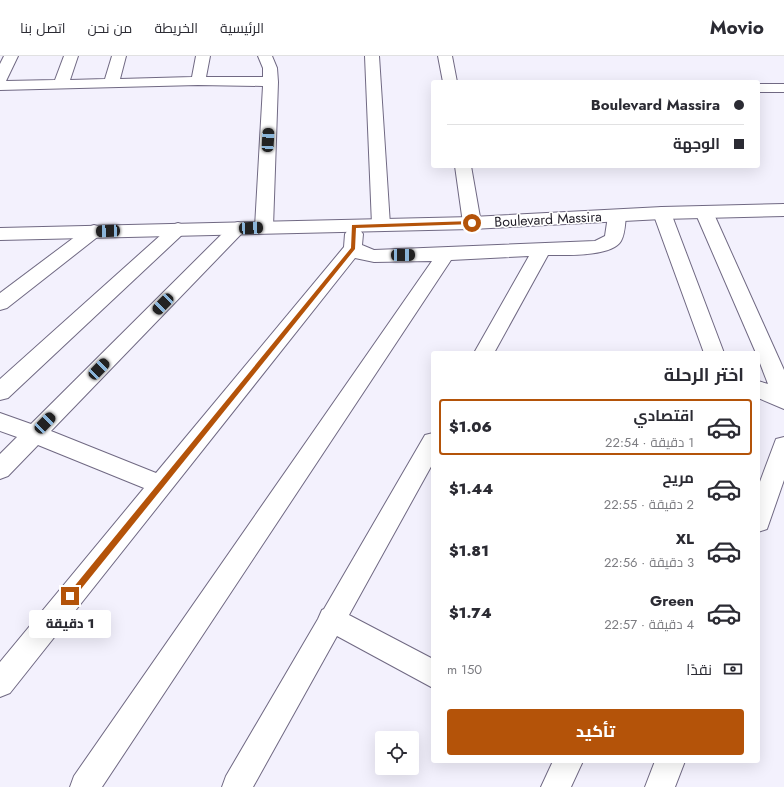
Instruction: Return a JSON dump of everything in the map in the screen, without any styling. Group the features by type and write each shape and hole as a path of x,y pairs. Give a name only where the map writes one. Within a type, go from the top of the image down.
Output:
{"street":[{"path":"0,79 11,56"},
{"path":"61,84 71,56"},
{"path":"111,83 119,56"},
{"path":"198,81 203,56"},
{"path":"264,227 271,82 270,68 265,56"},
{"path":"372,56 381,225"},
{"path":"446,56 450,80"},
{"path":"0,86 198,81 271,82"},
{"path":"760,88 784,88"},
{"path":"463,168 472,223"},
{"name":"Boulevard Massira","path":"0,234 264,227 354,237 381,225 472,223 662,213 784,210"},
{"path":"704,212 775,373 784,399"},
{"path":"662,213 713,351"},
{"path":"0,683 161,485 354,237 363,254 374,256 598,247 613,239 617,216"},
{"path":"0,469 238,228"},
{"path":"0,392 178,229"},
{"path":"0,303 94,231"},
{"path":"485,351 542,250"},
{"path":"85,787 446,254"},
{"path":"760,390 784,399"},
{"path":"0,422 34,434 161,485"},
{"path":"237,787 331,619 431,445"},
{"path":"760,515 784,446"},
{"path":"331,619 431,673"},
{"path":"556,787 567,763"},
{"path":"660,787 669,763"}],"route":[{"path":"70,596 353,248 354,226 472,223"}]}
